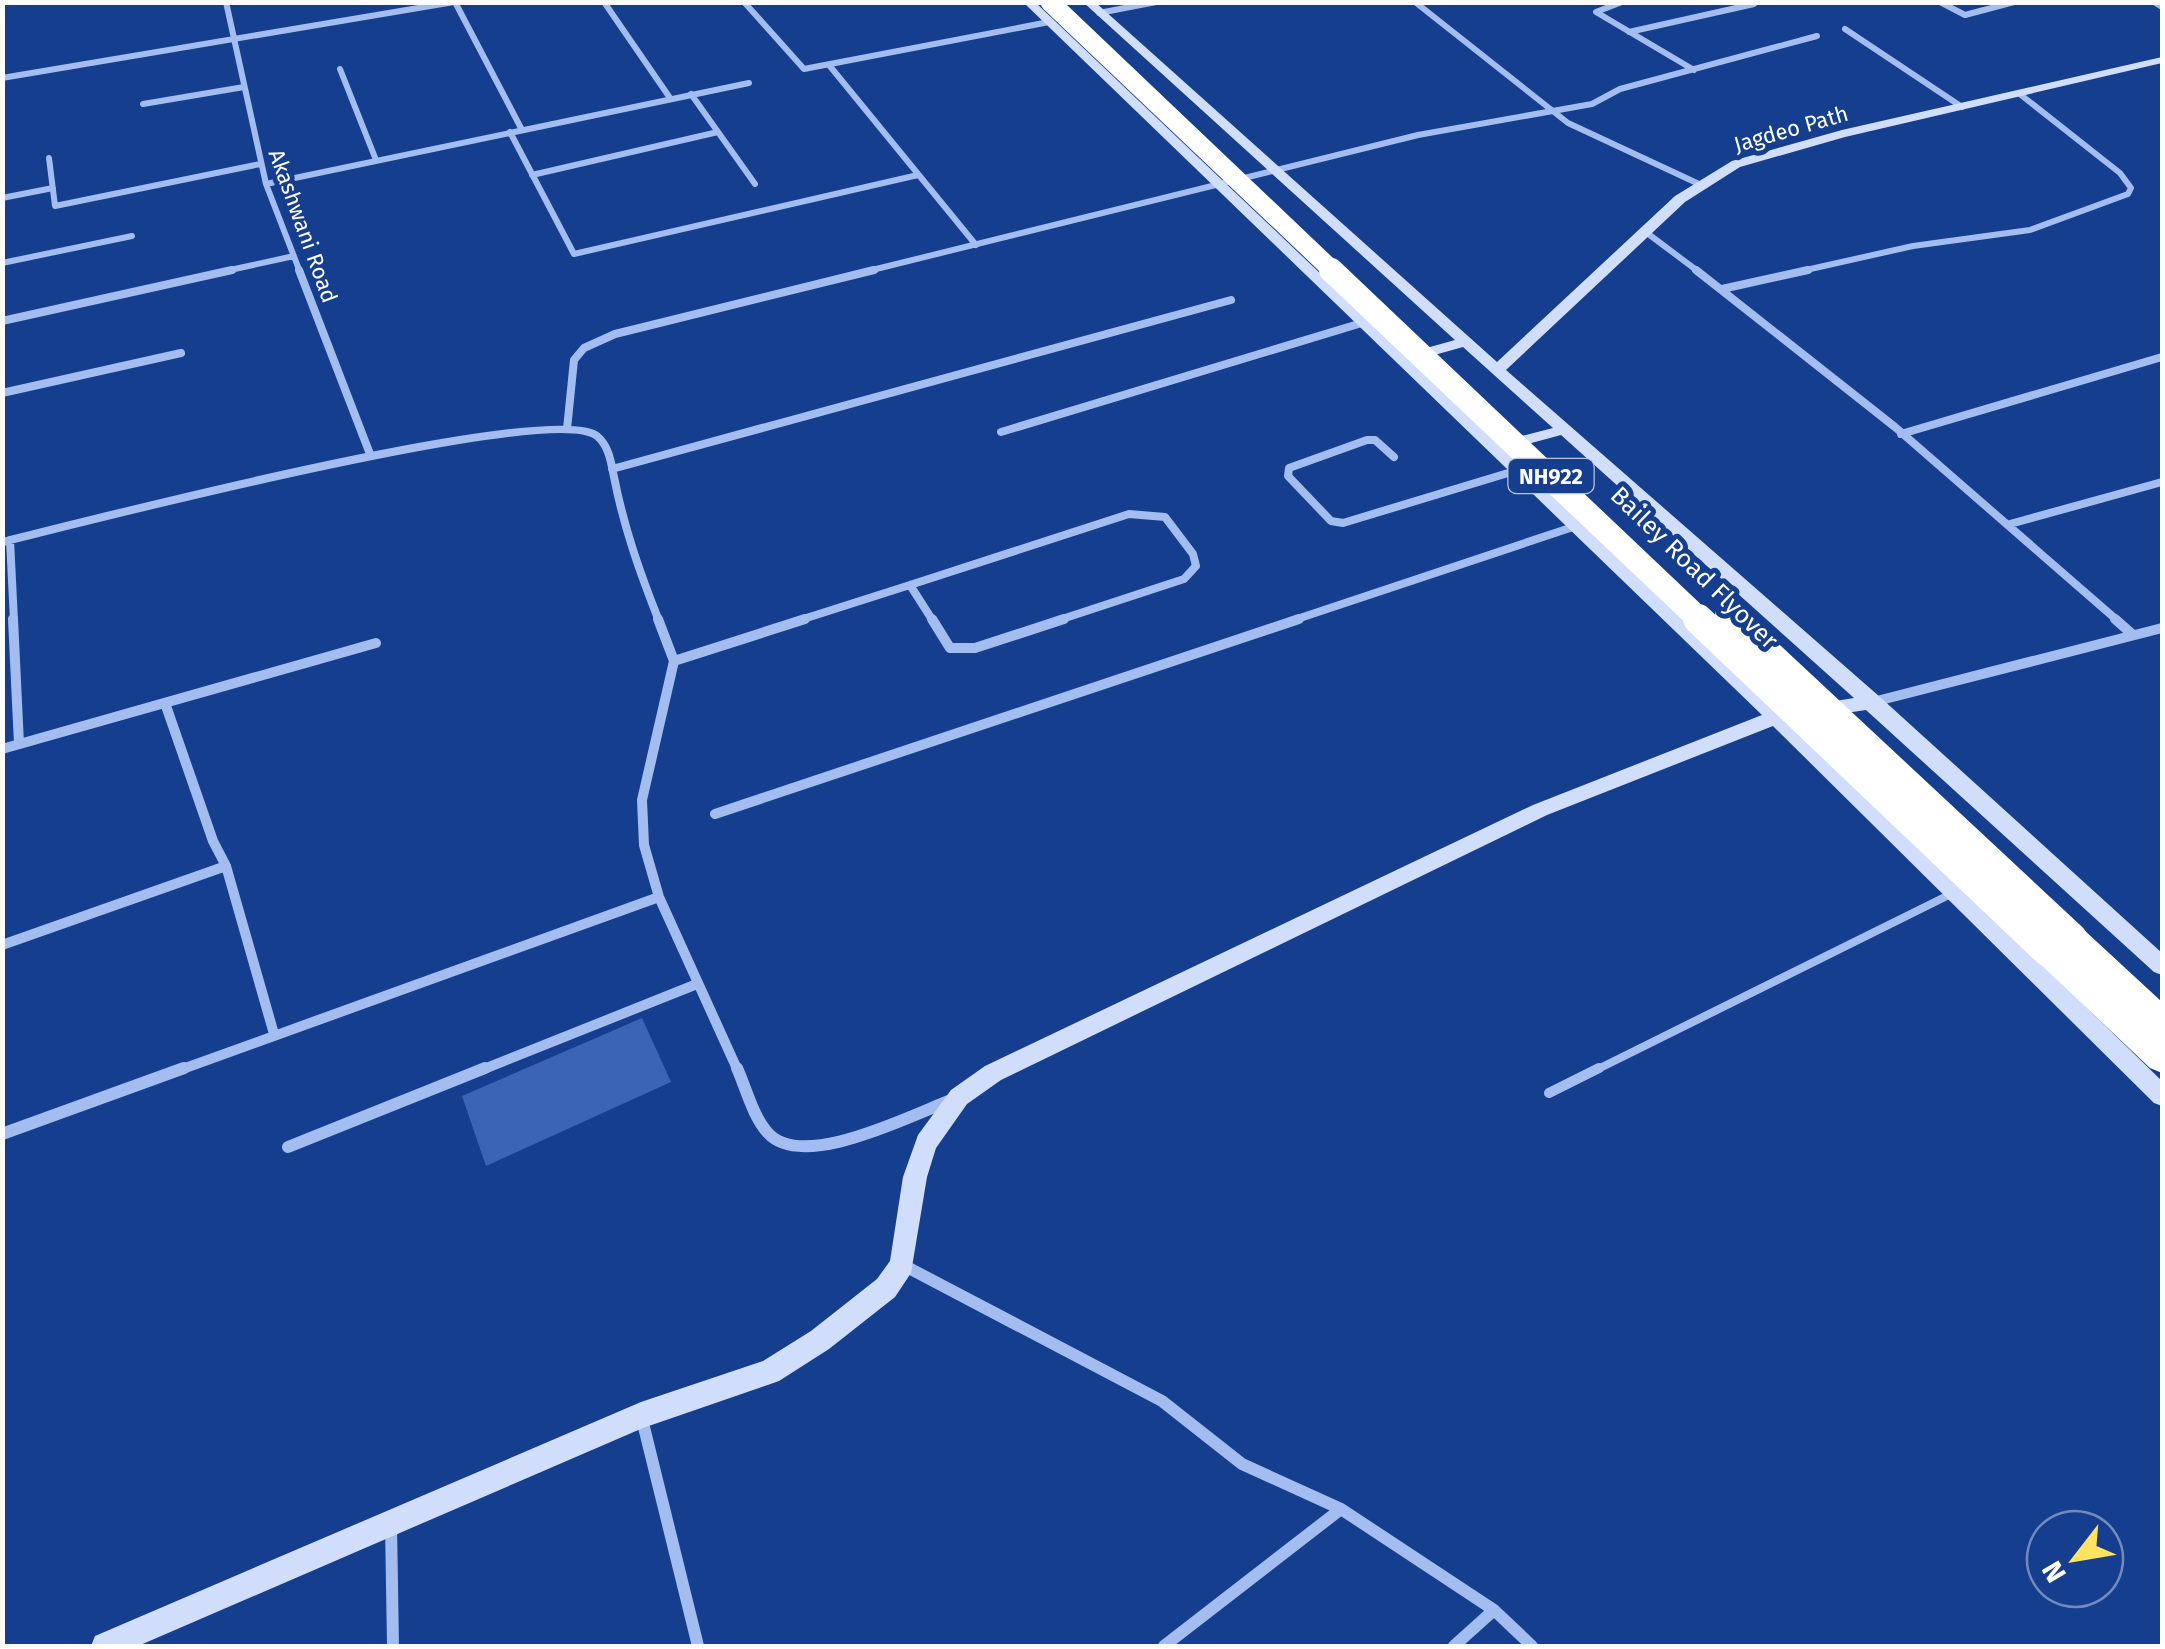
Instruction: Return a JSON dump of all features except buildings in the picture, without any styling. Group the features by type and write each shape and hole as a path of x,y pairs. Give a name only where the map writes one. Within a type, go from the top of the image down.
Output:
{"highway":[{"name":"Bailey Road Flyover","path":"1071,2 2060,945 2162,1058"},
{"name":"Bailey Road Flyover","path":"1050,12 2060,945 2162,1022"}],"main road":[{"path":"1028,2 1050,12 1222,186 1776,717 2162,1096"},
{"path":"1094,8 1274,173 1874,702 2162,966"},
{"name":"Jagdeo Path","path":"1499,368 1699,184 1736,164 1776,151 2162,60"},
{"path":"1403,359 1468,341"},
{"path":"1495,448 1566,429"},
{"path":"105,1646 640,1415 770,1372 864,1309 886,1288 902,1264 915,1178 926,1143 959,1097 993,1073 1540,810 1776,717 1874,702"}],"street":[{"name":"Akashwani Road","path":"226,2 266,184 370,454"},
{"path":"2,78 455,2 522,130"},
{"path":"604,2 670,98"},
{"path":"744,2 802,68 829,65 1050,12"},
{"path":"1094,8 1156,2"},
{"path":"1415,2 1554,113 1699,184"},
{"path":"1622,2 1596,12 1694,70"},
{"path":"1940,2 1965,15 2014,2"},
{"path":"2154,2 2162,7"},
{"path":"1629,32 1754,4"},
{"path":"1845,29 1962,108"},
{"path":"567,429 574,360 584,348 615,334 1418,135 1596,103 1620,88 1817,36"},
{"path":"829,65 976,246"},
{"path":"340,69 376,160"},
{"path":"266,184 749,83"},
{"path":"143,104 244,87"},
{"path":"691,94 755,184"},
{"path":"1722,289 1914,246 2030,230 2128,194 2131,188 2120,173 2021,95"},
{"path":"510,132 574,254 918,175"},
{"path":"532,175 718,132"},
{"path":"49,158 55,206 260,164"},
{"path":"2,198 53,188"},
{"path":"1647,233 1722,289 2010,524 2132,634"},
{"path":"2,262 132,236"},
{"path":"2,320 294,256"},
{"path":"612,469 1232,300"},
{"path":"1000,432 1365,322"},
{"path":"2,393 180,353"},
{"path":"1901,434 2162,358"},
{"path":"20,744 6,541 370,454 567,429 588,431 605,444 625,534 674,661 642,800 644,846 659,897 765,1130 780,1144 802,1148 959,1097"},
{"path":"1394,457 1375,440 1367,440 1289,468 1288,476 1331,521 1344,523 1518,470"},
{"path":"2010,524 2162,482"},
{"path":"674,661 910,584 1129,514 1165,517 1194,554 1196,566 1184,578 975,648 950,648 910,584"},
{"path":"715,814 1576,526"},
{"path":"1874,702 2162,628"},
{"path":"2,750 376,643"},
{"path":"165,703 213,841 226,866 274,1034"},
{"path":"2,945 226,866"},
{"path":"2,1134 659,897"},
{"path":"288,1147 698,984"},
{"path":"902,1264 1162,1401 1242,1464 1341,1509 1420,1557 1494,1610 1532,1646"},
{"path":"640,1415 698,1646"},
{"path":"1164,1646 1341,1509"},
{"path":"392,1523 393,1646"},
{"path":"1454,1646 1494,1610"}],"lane":[{"path":"1549,1093 1955,892"}]}
